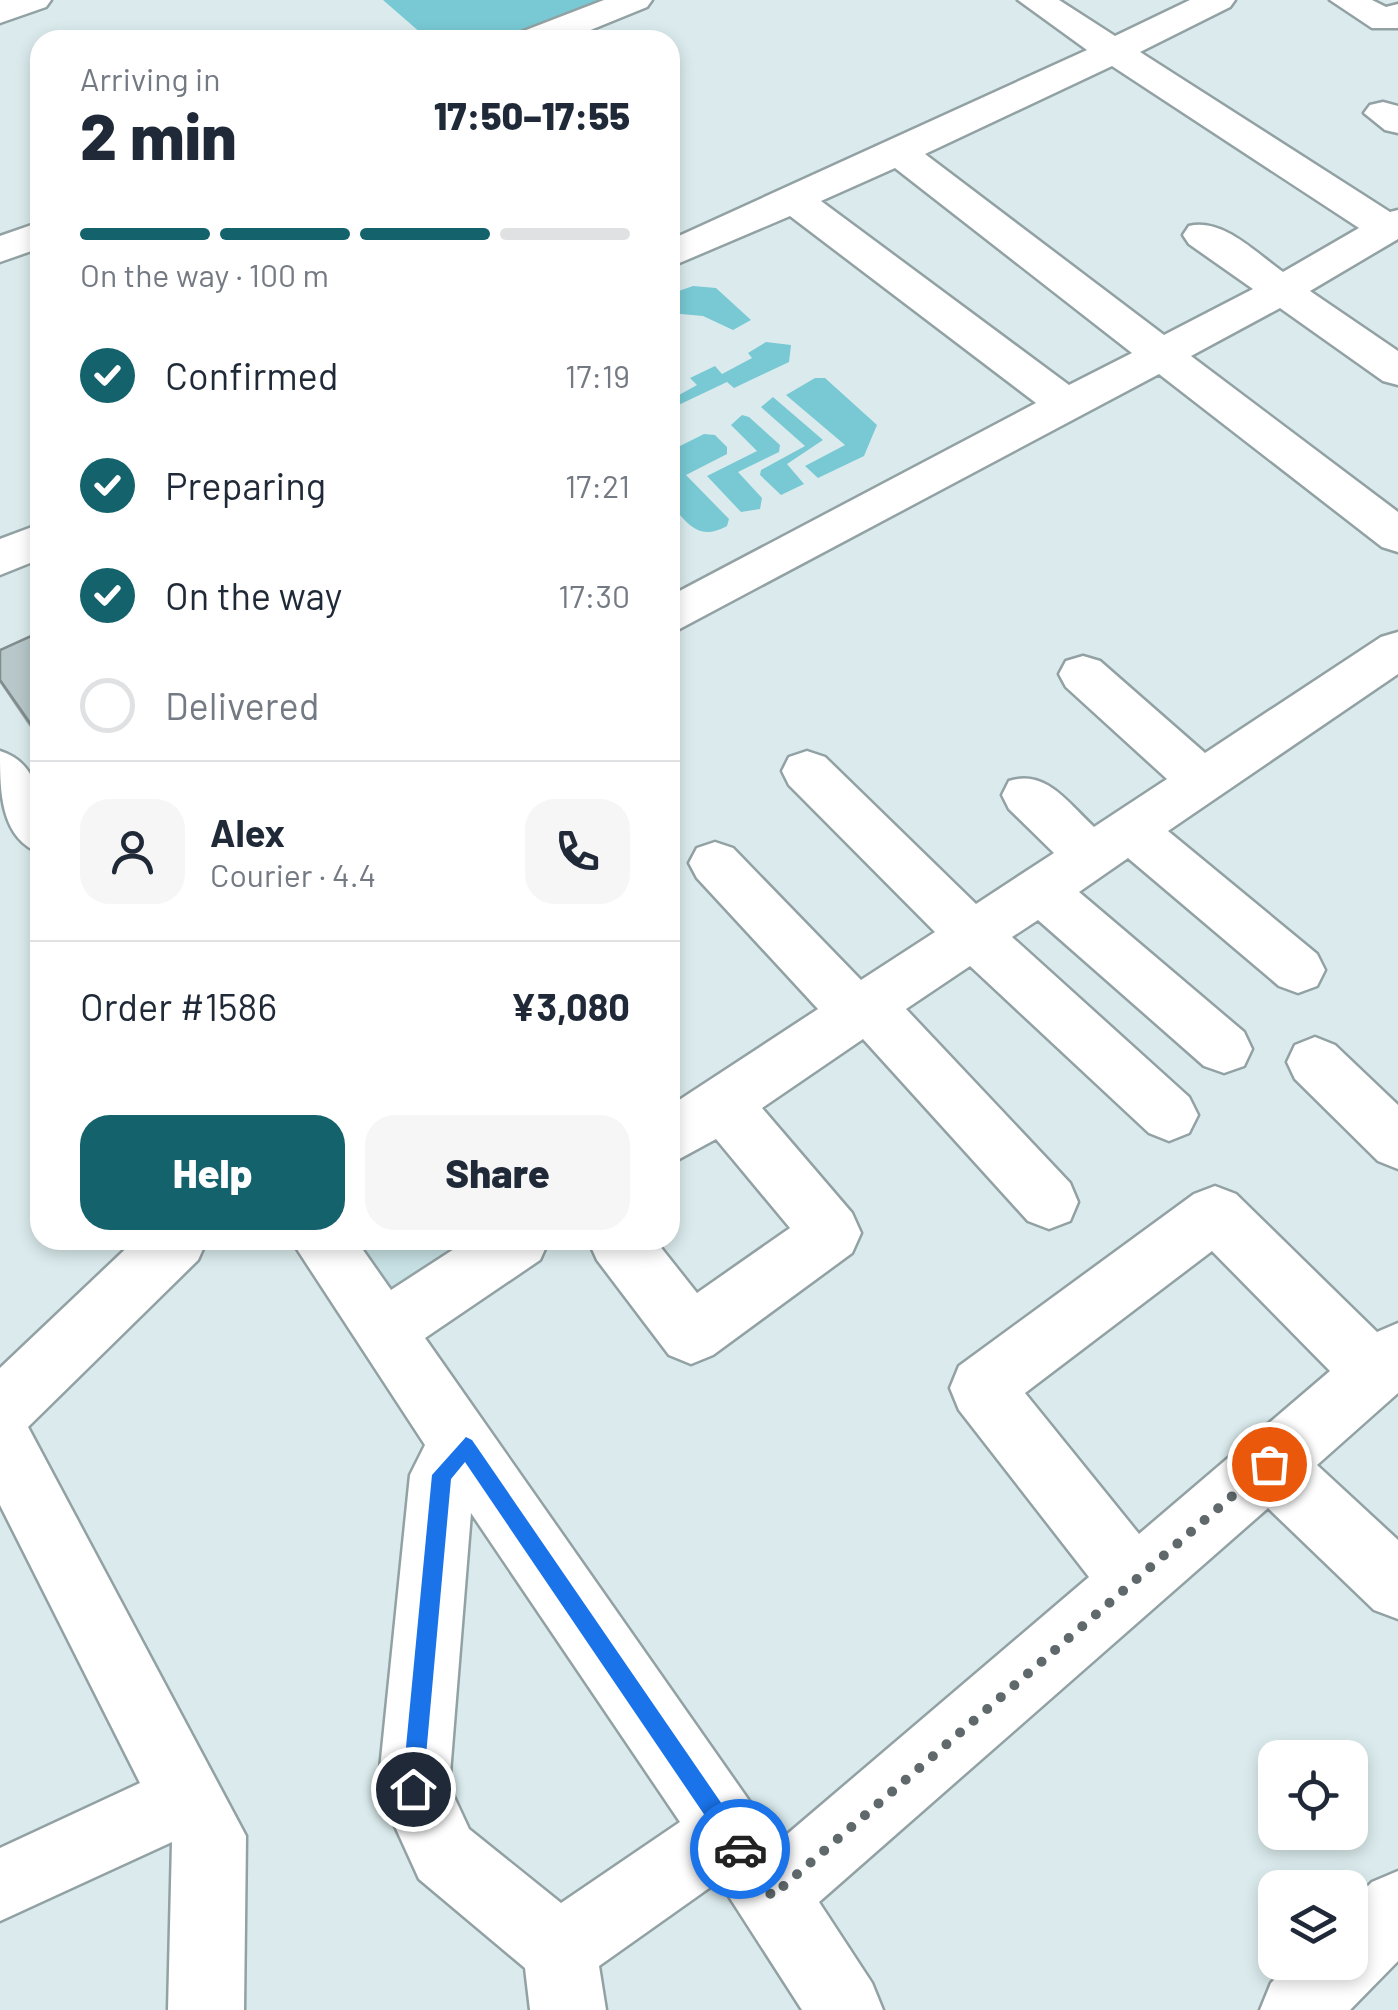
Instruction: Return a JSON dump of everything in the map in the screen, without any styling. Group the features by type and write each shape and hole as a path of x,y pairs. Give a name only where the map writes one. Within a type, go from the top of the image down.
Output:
{"street":[{"path":"0,12 34,0"},
{"path":"559,30 635,0"},
{"path":"680,613 1392,230 1036,0"},
{"path":"680,251 1218,0"},
{"path":"1348,0 1384,21 1398,15"},
{"path":"898,152 1398,536"},
{"path":"794,200 1067,405"},
{"path":"1204,235 1398,371"},
{"path":"0,558 30,544"},
{"path":"680,1131 1398,650"},
{"path":"1083,674 1203,781"},
{"path":"807,770 973,936 1169,1115"},
{"path":"0,771 30,817"},
{"path":"1028,795 1110,843 1298,970"},
{"path":"716,863 1049,1202"},
{"path":"1040,890 1224,1049"},
{"path":"1314,1062 1398,1143"},
{"path":"626,1250 692,1334 831,1233 722,1103"},
{"path":"772,1896 1387,1363 1216,1213 981,1388 1134,1581"},
{"path":"0,1411 166,1250"},
{"path":"328,1250 772,1896 840,2008"},
{"path":"384,1330 504,1250"},
{"path":"0,1438 186,1799 210,1836 206,2010"},
{"path":"466,1447 442,1475 413,1789 444,1854 563,1980 728,1832"},
{"path":"1269,1464 1398,1586"},
{"path":"0,1886 186,1799"},
{"path":"1368,1938 1398,1908"},
{"path":"1298,2010 1327,1980"}],"shaded area":[{"path":"383,0 634,0 559,30 418,30"},
{"path":"693,286 716,288 751,320 733,330 703,316 680,314 680,291"},
{"path":"766,342 791,345 789,362 734,388 727,382 680,404 680,394 697,385 690,378 715,366 722,374 752,358 748,353"},
{"path":"815,378 825,378 877,425 864,456 818,478 805,466 845,445 786,395"},
{"path":"773,397 823,440 787,464 804,484 781,495 760,475 761,470 805,446 761,407"},
{"path":"742,415 780,445 779,452 738,472 762,498 760,509 741,512 707,476 757,451 731,425"},
{"path":"704,434 715,435 727,447 727,454 686,475 729,519 727,526 702,531 680,515 680,446"},
{"path":"351,1250 476,1250 384,1298"}],"building":[{"path":"30,636 30,723 0,680 0,650"}],"way so far":[{"path":"740,1849 772,1896 1269,1464"}],"route":[{"path":"413,1789 442,1475 466,1447 740,1849"}]}
